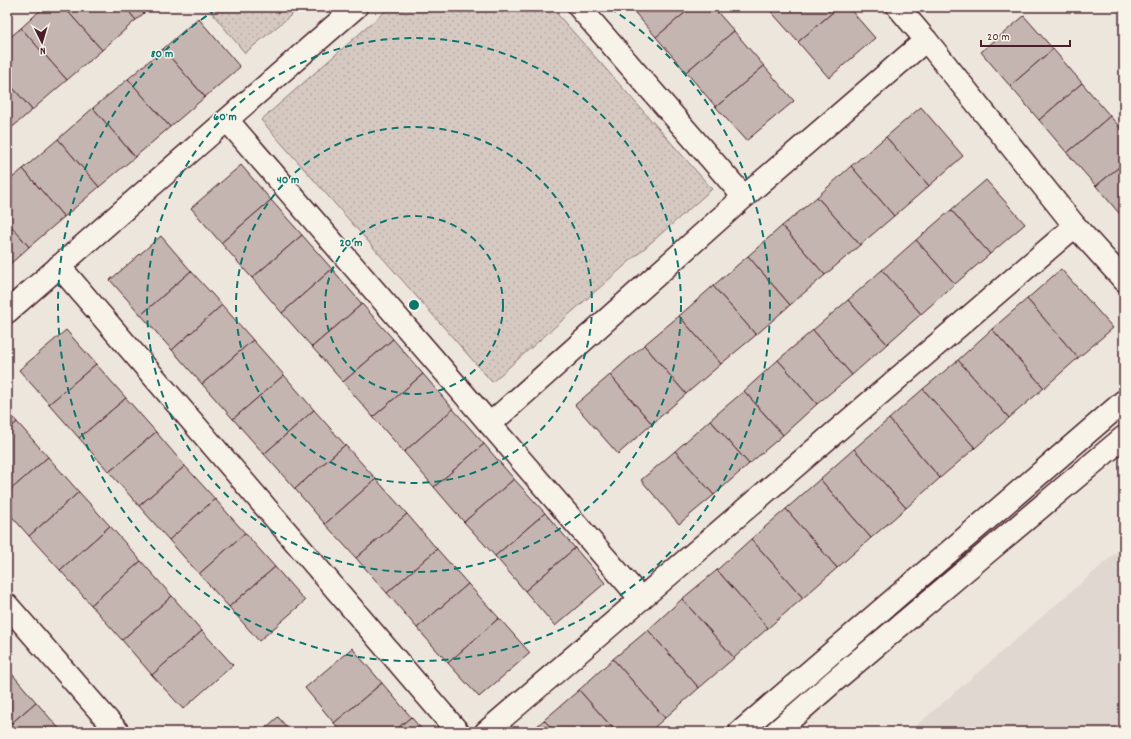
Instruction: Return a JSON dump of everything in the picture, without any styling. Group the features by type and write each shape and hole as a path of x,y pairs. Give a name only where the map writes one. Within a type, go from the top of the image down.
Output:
{"street":[{"path":"7,312 356,7"},
{"path":"579,7 744,197"},
{"path":"898,7 1075,226 1124,280"},
{"path":"490,424 744,197 926,40"},
{"path":"227,120 641,599"},
{"path":"486,732 1075,226"},
{"path":"59,266 458,732"},
{"path":"740,732 1124,401"},
{"path":"776,732 839,677 1124,437"},
{"path":"7,605 118,732"}],"shaded area":[{"path":"207,7 301,7 245,53"},
{"path":"390,7 551,7 712,189 492,382 261,120"},
{"path":"1124,546 1124,732 909,732"}],"building":[{"path":"44,7 64,7 102,50 67,80 21,28"},
{"path":"64,7 125,7 136,20 102,50"},
{"path":"125,7 151,7 136,20"},
{"path":"630,7 692,7 656,37"},
{"path":"692,7 713,7 734,31 686,72 656,37"},
{"path":"767,7 839,7 798,42"},
{"path":"839,7 848,7 875,38 829,78 798,42"},
{"path":"1024,16 1053,49 1010,86 981,52"},
{"path":"198,18 240,67 205,97 163,49"},
{"path":"21,28 67,80 32,110 7,81 7,40"},
{"path":"734,31 764,66 716,107 686,72"},
{"path":"163,49 205,97 170,127 128,79"},
{"path":"1053,49 1082,83 1039,120 1010,86"},
{"path":"764,66 794,101 746,141 716,107"},
{"path":"128,79 170,127 135,157 93,108"},
{"path":"7,81 32,110 7,132"},
{"path":"1082,83 1110,116 1067,153 1039,120"},
{"path":"921,107 963,156 929,186 886,137"},
{"path":"93,108 135,157 99,187 58,139"},
{"path":"1110,116 1124,132 1124,163 1096,186 1067,153"},
{"path":"886,137 929,186 894,216 851,166"},
{"path":"58,139 99,187 64,217 23,169"},
{"path":"1124,163 1124,219 1096,186"},
{"path":"241,165 271,200 221,243 191,208"},
{"path":"851,166 894,216 860,245 817,197"},
{"path":"23,169 64,217 29,247 7,221 7,182"},
{"path":"986,180 1025,224 990,254 951,210"},
{"path":"817,197 860,245 825,275 782,226"},
{"path":"271,200 302,235 252,278 221,243"},
{"path":"951,210 990,254 955,284 916,240"},
{"path":"7,221 29,247 7,267"},
{"path":"782,226 825,275 790,305 748,256"},
{"path":"302,235 332,269 282,313 252,278"},
{"path":"161,236 191,271 141,315 110,280"},
{"path":"916,240 955,284 921,314 882,270"},
{"path":"748,256 790,305 756,335 713,286"},
{"path":"332,269 362,304 312,347 282,313"},
{"path":"1061,269 1113,328 1078,358 1027,299"},
{"path":"882,270 921,314 887,344 848,300"},
{"path":"191,271 222,305 172,350 141,315"},
{"path":"713,286 756,335 721,364 679,316"},
{"path":"1027,299 1078,358 1044,388 992,329"},
{"path":"848,300 887,344 852,375 813,330"},
{"path":"362,304 393,339 343,382 312,347"},
{"path":"222,305 253,340 202,384 172,350"},
{"path":"679,316 721,364 686,394 644,345"},
{"path":"992,329 1044,388 1009,418 958,360"},
{"path":"66,330 96,364 49,404 19,370"},
{"path":"813,330 852,375 817,404 778,360"},
{"path":"393,339 423,374 373,417 343,382"},
{"path":"253,340 284,375 233,419 202,384"},
{"path":"644,345 686,394 652,424 610,375"},
{"path":"778,360 817,404 783,435 744,391"},
{"path":"958,360 1009,418 975,448 923,389"},
{"path":"96,364 126,398 79,438 49,404"},
{"path":"423,374 453,409 404,452 373,417"},
{"path":"284,375 314,410 264,454 233,419"},
{"path":"610,375 652,424 618,454 575,405"},
{"path":"923,389 975,448 940,478 889,419"},
{"path":"744,391 783,435 749,464 710,420"},
{"path":"126,398 156,432 109,472 79,438"},
{"path":"453,409 484,444 434,487 404,452"},
{"path":"314,410 345,445 295,489 264,454"},
{"path":"7,411 17,422 7,431"},
{"path":"889,419 940,478 906,508 854,449"},
{"path":"710,420 749,464 714,495 675,451"},
{"path":"17,422 48,457 7,493 7,431"},
{"path":"156,432 185,466 139,506 109,472"},
{"path":"484,444 514,479 464,522 434,487"},
{"path":"345,445 376,479 325,524 295,489"},
{"path":"854,449 906,508 871,538 820,479"},
{"path":"675,451 714,495 679,524 641,480"},
{"path":"48,457 79,492 29,536 7,511 7,493"},
{"path":"185,466 215,499 169,540 139,506"},
{"path":"376,479 407,514 356,558 325,524"},
{"path":"514,479 545,513 495,556 464,522"},
{"path":"820,479 871,538 837,568 786,509"},
{"path":"79,492 110,526 60,570 29,536"},
{"path":"215,499 245,533 199,574 169,540"},
{"path":"786,509 837,568 803,598 751,539"},
{"path":"545,513 575,548 525,591 495,556"},
{"path":"407,514 437,549 387,593 356,558"},
{"path":"110,526 141,561 91,605 60,570"},
{"path":"245,533 275,567 229,607 199,574"},
{"path":"751,539 803,598 768,628 717,570"},
{"path":"575,548 605,583 555,626 525,591"},
{"path":"437,549 468,584 417,628 387,593"},
{"path":"141,561 172,596 122,640 91,605"},
{"path":"275,567 305,601 259,641 229,607"},
{"path":"717,570 768,628 734,658 682,599"},
{"path":"468,584 499,618 448,663 417,628"},
{"path":"172,596 202,631 152,675 122,640"},
{"path":"682,599 734,658 699,688 648,630"},
{"path":"499,618 530,653 479,697 448,663"},
{"path":"648,630 699,688 665,718 613,659"},
{"path":"202,631 233,665 183,709 152,675"},
{"path":"352,648 382,683 334,723 305,688"},
{"path":"613,659 665,718 649,732 616,732 579,690"},
{"path":"7,668 36,702 7,727"},
{"path":"382,683 411,717 393,732 342,732 334,723"},
{"path":"579,690 616,732 555,732 544,720"},
{"path":"36,702 62,732 7,732 7,727"},
{"path":"278,717 291,732 261,732"},
{"path":"411,717 424,732 393,732"},
{"path":"544,720 555,732 530,732"}]}
